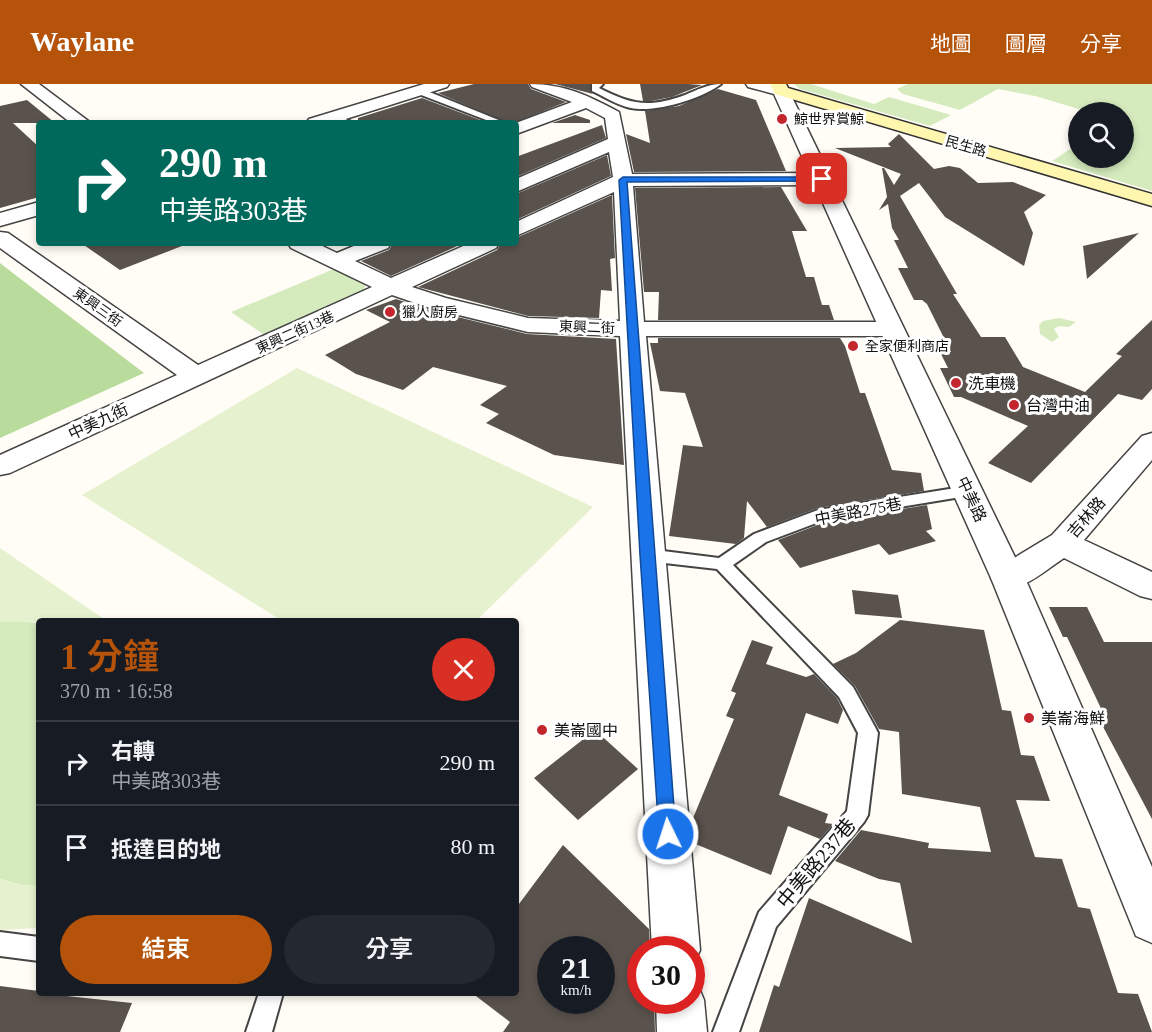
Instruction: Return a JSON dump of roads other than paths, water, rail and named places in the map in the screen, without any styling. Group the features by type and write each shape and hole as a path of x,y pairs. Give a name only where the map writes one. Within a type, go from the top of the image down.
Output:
{"main road":[{"name":"民生路","path":"771,86 1152,200"}],"street":[{"path":"29,84 78,120"},
{"path":"342,120 441,84"},
{"path":"538,84 593,93 613,116 623,180 675,936"},
{"name":"中美路","path":"771,86 822,179 1008,578 1152,921"},
{"path":"519,125 593,93"},
{"path":"519,185 616,142"},
{"path":"519,229 623,180 822,179"},
{"path":"0,220 36,209"},
{"name":"東興三街","path":"0,238 196,376"},
{"name":"東興二街","path":"305,246 393,288 438,303 528,325 632,329 891,329"},
{"path":"336,261 373,246"},
{"name":"東興二街13巷","path":"196,376 482,246"},
{"name":"中美九街","path":"0,466 196,376"},
{"name":"吉林路","path":"1008,578 1063,543 1152,442"},
{"path":"1063,543 1152,587"},
{"path":"681,1014 682,1032"}],"lane":[{"path":"700,84 714,86"},
{"path":"593,93 595,85 595,89 626,103 647,106 681,98 714,86"},
{"path":"419,91 493,120"},
{"name":"中美路275巷","path":"722,564 760,538 824,514 968,491"},
{"path":"647,555 722,564"},
{"name":"中美路237巷","path":"722,564 846,692 868,733 857,815 767,920 726,1032"},
{"path":"0,944 36,950"},
{"path":"259,1032 270,996"}],"place":[{"name":"鯨世界賞鯨","path":"782,119"},
{"name":"獵人廚房","path":"390,312"},
{"name":"全家便利商店","path":"853,346"},
{"name":"洗車機","path":"956,383"},
{"name":"台灣中油","path":"1014,405"},
{"name":"美崙海鮮","path":"1029,718"},
{"name":"美崙國中","path":"542,730"}]}
